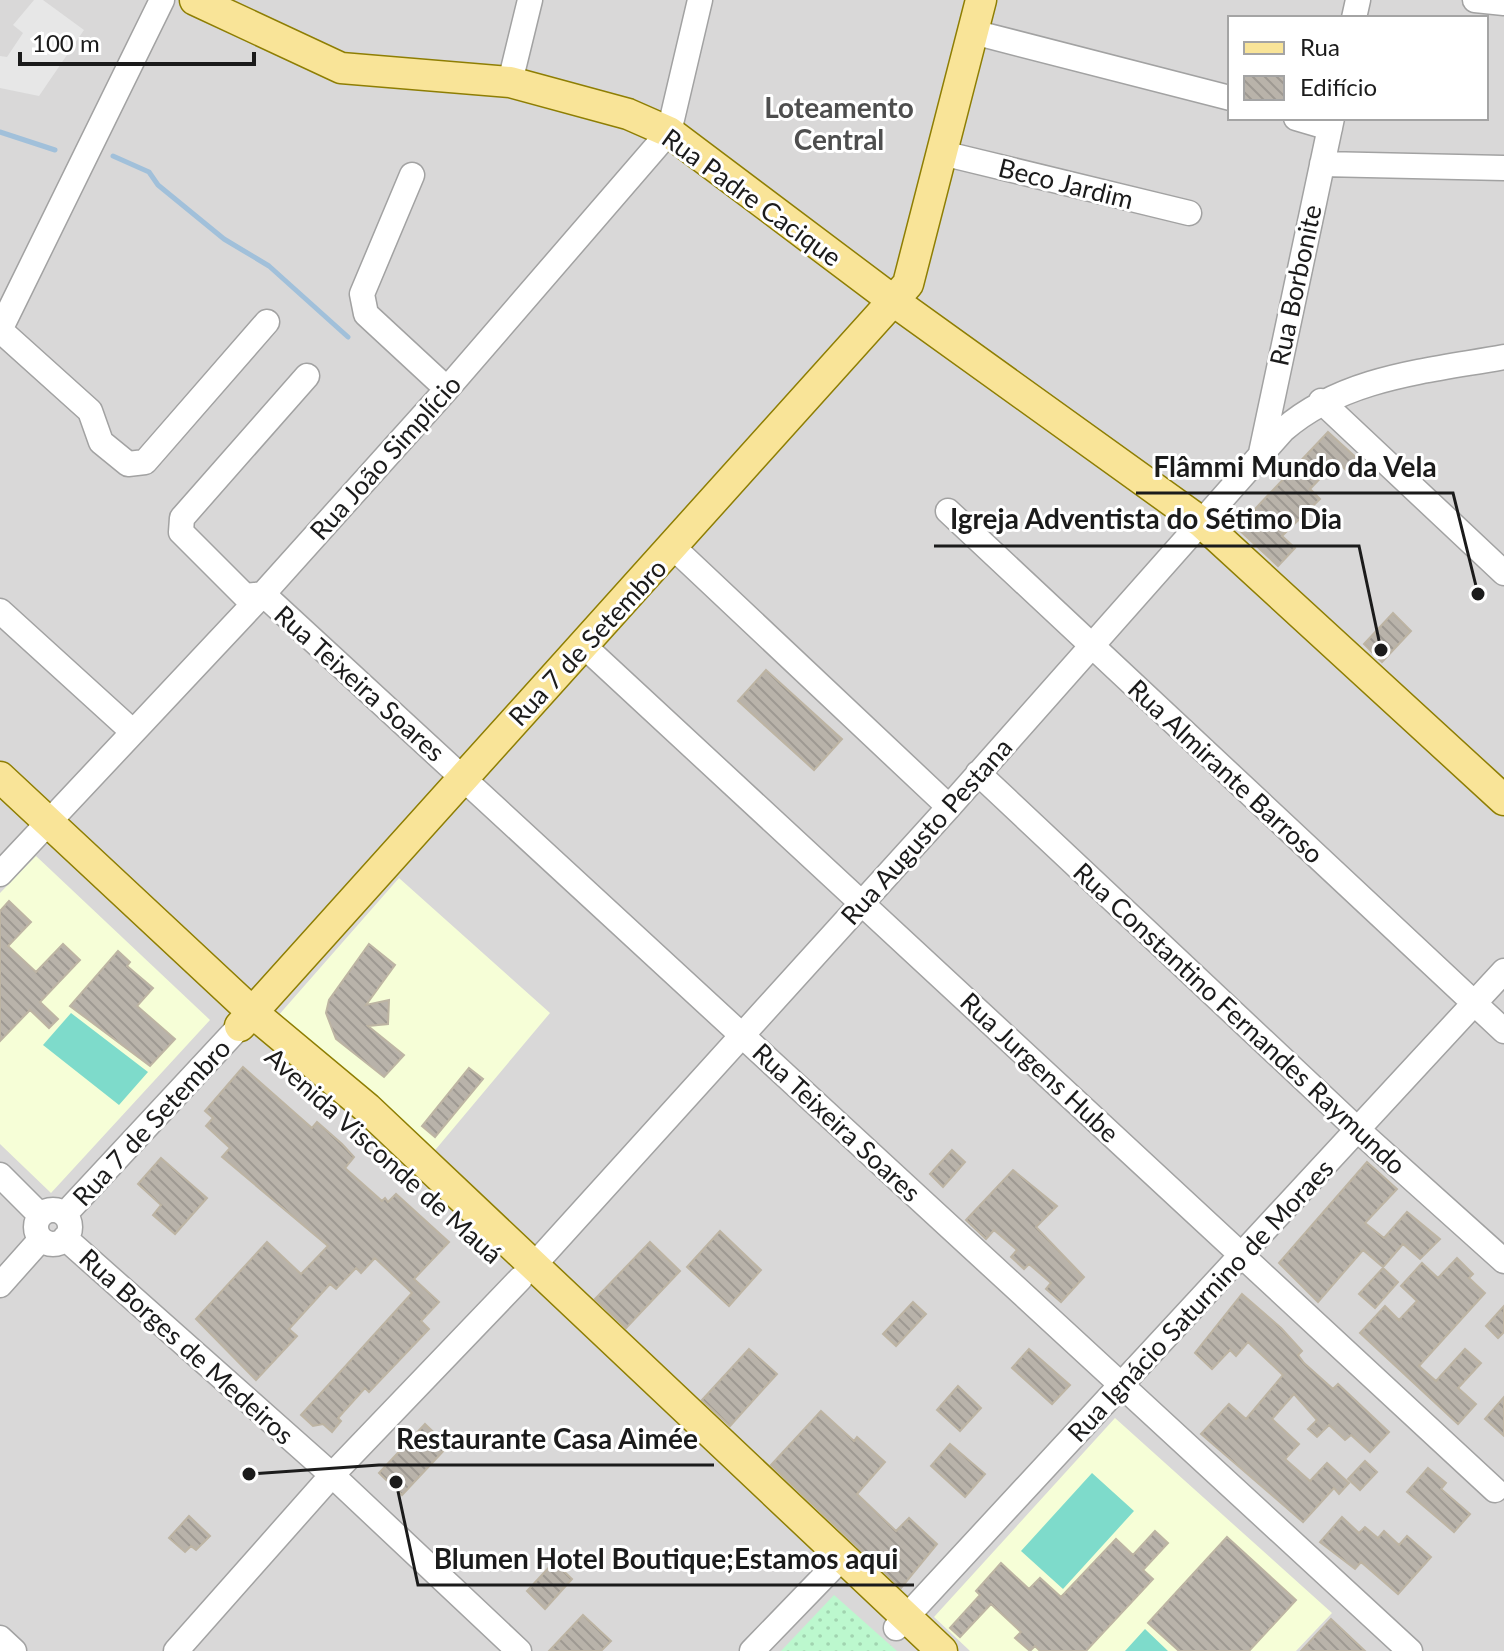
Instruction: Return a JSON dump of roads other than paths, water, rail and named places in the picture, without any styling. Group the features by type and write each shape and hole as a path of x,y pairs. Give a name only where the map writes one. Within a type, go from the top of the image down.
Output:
{"main road":[{"name":"Rua Padre Cacique","path":"195,0 341,68 510,82 628,114 669,132 895,302 1201,522 1504,800"},
{"name":"Rua 7 de Setembro","path":"246,1019 895,302 915,266 981,0"},
{"path":"0,777 44,827"},
{"path":"0,798 44,827"},
{"name":"Avenida Visconde de Mauá","path":"44,827 151,934 360,1116 836,1565 901,1623 942,1651"},
{"name":"Avenida Visconde de Mauá","path":"901,1623 920,1651"}],"street":[{"path":"162,0 0,330 90,411 101,442 128,464 139,465 145,462 267,322"},
{"path":"510,82 530,0"},
{"name":"Rua João Simplício","path":"0,874 263,594 447,389 669,132 700,0"},
{"path":"1475,0 1504,3"},
{"path":"973,32 1228,97"},
{"path":"1310,120 1331,123"},
{"name":"Rua Borbonite","path":"1261,453 1331,123"},
{"name":"Beco Jardim","path":"942,153 1189,213"},
{"path":"1322,164 1504,168"},
{"path":"412,175 362,294 362,304 366,314 447,389"},
{"name":"Rua Augusto Pestana","path":"176,1651 332,1475 527,1272 864,902 1261,453 1298,417 1321,401 1373,382 1504,357"},
{"path":"263,594 245,596 233,586 181,532 182,518 307,376"},
{"path":"1321,401 1504,573"},
{"name":"Rua Almirante Barroso","path":"948,511 1504,1031"},
{"path":"674,548 949,807"},
{"name":"Rua Teixeira Soares","path":"263,594 1410,1651"},
{"path":"0,611 132,731"},
{"name":"Rua Jurgens Hube","path":"584,646 864,902 1495,1490"},
{"name":"Rua Constantino Fernandes Raymundo","path":"978,773 1358,1130 1504,1261"},
{"name":"Rua Ignácio Saturnino de Moraes","path":"901,1623 1504,971"},
{"name":"Rua 7 de Setembro","path":"65,1226 246,1019"},
{"path":"0,1175 40,1227"},
{"path":"0,1285 55,1209 65,1226"},
{"name":"Rua Borges de Medeiros","path":"65,1226 519,1651"},
{"path":"752,1651 836,1565"},
{"path":"0,1638 14,1651"}],"waterway":[{"path":"0,132 55,150"},
{"path":"113,156 149,172 158,185 224,239 269,266 348,337"}],"place":[{"name":"Flâmmi Mundo da Vela","path":"1478,594"},
{"name":"Igreja Adventista do Sétimo Dia","path":"1381,650"},
{"name":"Restaurante Casa Aimée","path":"249,1474"},
{"name":"Blumen Hotel Boutique;Estamos aqui","path":"396,1482"}],"district":[{"name":"Loteamento Central","path":"839,123"}]}
